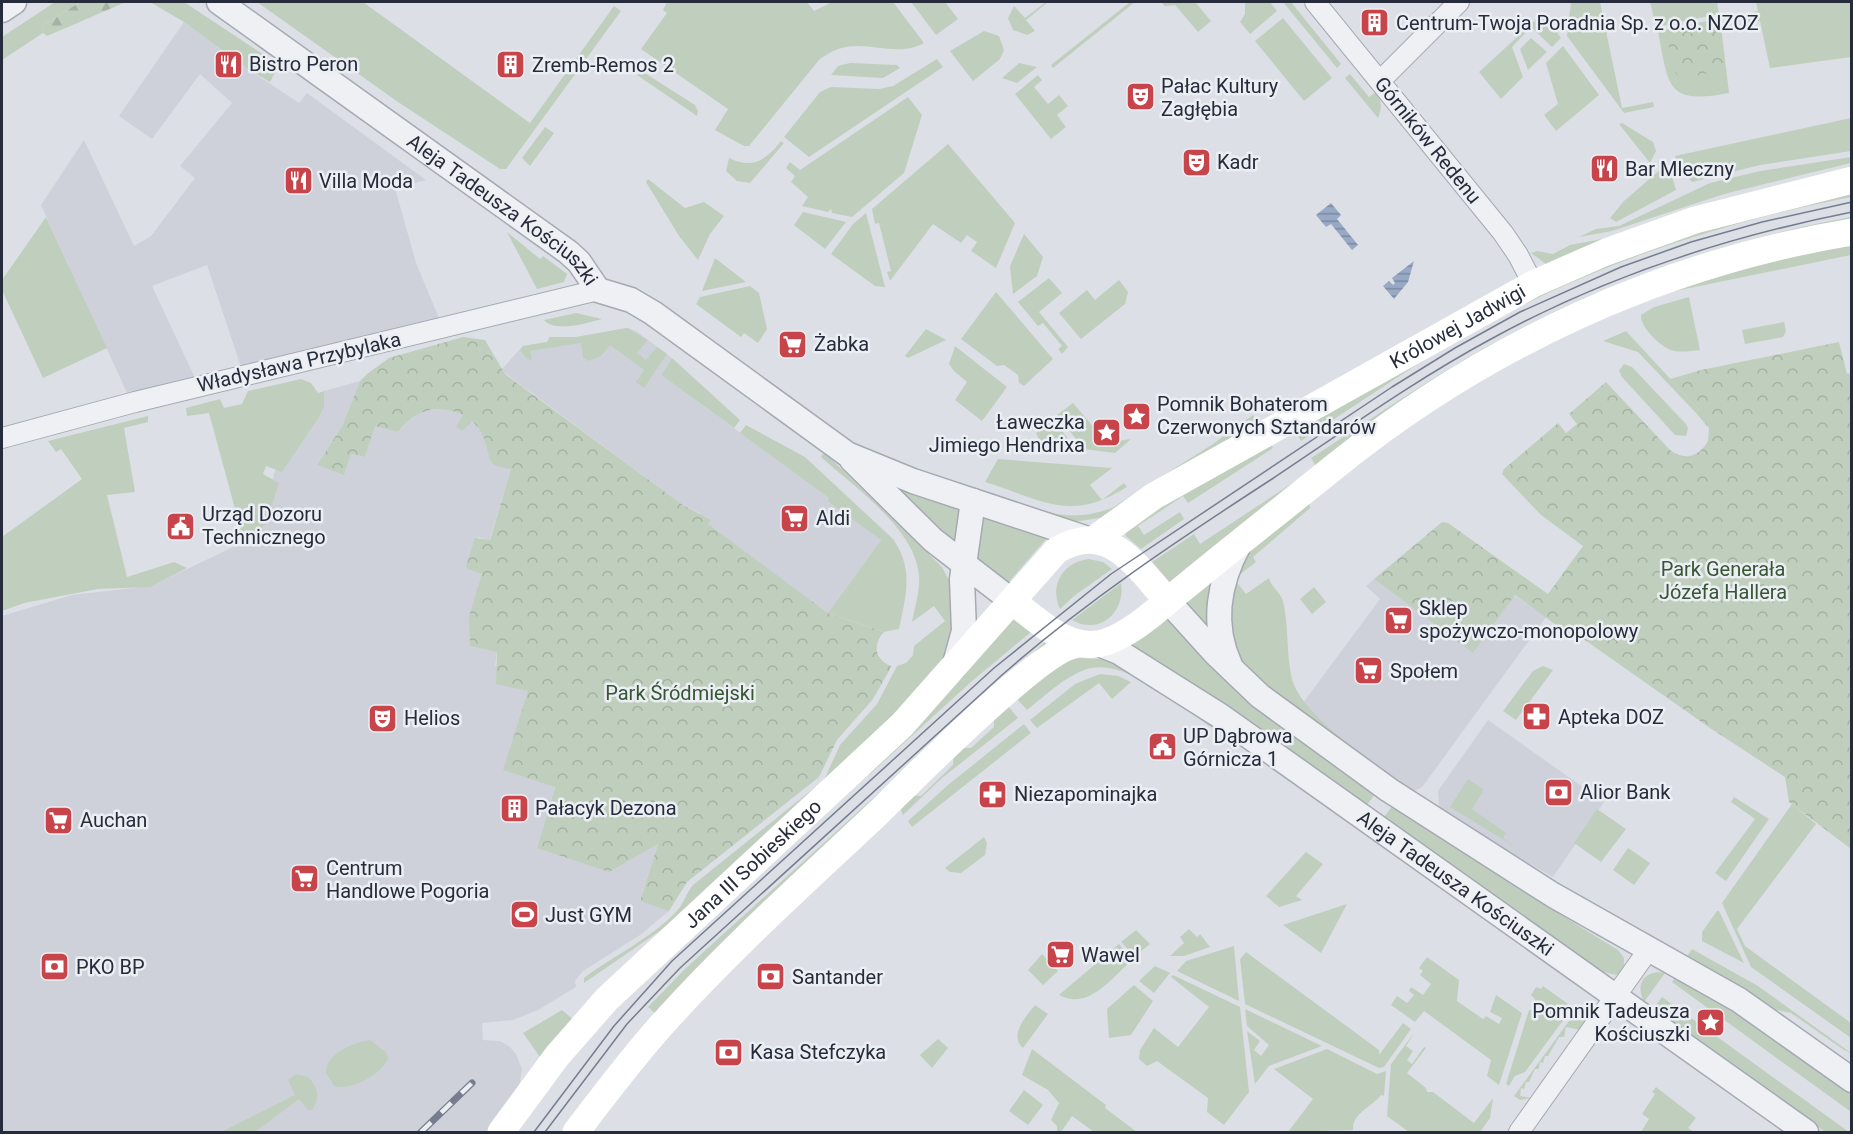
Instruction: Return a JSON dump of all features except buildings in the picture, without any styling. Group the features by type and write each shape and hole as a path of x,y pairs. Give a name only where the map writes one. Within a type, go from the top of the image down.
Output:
{"main road":[{"name":"Królowej Jadwigi","path":"1092,540 1154,496 1533,284 1616,248 1695,220 1851,180"},
{"path":"576,1132 650,1038 736,947 1005,694 1061,649 1118,636 1414,407 1474,369 1548,329 1687,272 1786,245 1851,232"},
{"path":"1092,540 1112,545 1122,551 1167,600"},
{"name":"Jana III Sobieskiego","path":"501,1132 557,1056 608,999 857,769 953,670 1056,551 1071,543 1092,540"},
{"path":"1012,601 1064,638 1088,644"}],"street":[{"path":"2,10 14,2"},
{"name":"Aleja Tadeusza Kościuszki","path":"219,2 562,248 579,262 598,290 631,300 653,313 847,454 926,534 1012,601"},
{"name":"Górników Redenu","path":"1315,2 1503,233 1533,284"},
{"path":"1380,81 1459,2"},
{"name":"Władysława Przybylaka","path":"2,438 135,402 598,290"},
{"name":"Aleja Tadeusza Kościuszki","path":"847,454 973,501 1092,540"},
{"path":"953,670 965,621 964,565 973,501"},
{"name":"Aleja Tadeusza Kościuszki","path":"1236,675 1225,652 1218,612 1223,582 1240,543"},
{"name":"Aleja Tadeusza Kościuszki","path":"1167,600 1236,675 1279,712 1398,797 1515,872 1738,1000 1851,1080"},
{"name":"Aleja Tadeusza Kościuszki","path":"1088,644 1119,652 1222,717 1806,1132"},
{"path":"1519,1132 1617,998 1649,949"}],"shaded area":[{"path":"184,22 299,103 307,93 426,180 395,188 416,263 439,318 241,367 207,265 152,286 195,378 128,395 41,205 84,140 134,246 151,236 195,178 180,166 232,103 200,74 152,139 119,116"},
{"path":"627,328 636,331 672,358 661,375 820,491 829,498 827,501 881,540 828,613 707,524 700,513 683,505 501,370 523,346 547,342 550,337 576,337"},
{"path":"360,381 342,426 317,465 344,474 351,454 365,457 375,425 398,432 407,422 423,411 444,409 464,415 457,428 472,420 486,438 489,456 511,469 489,541 478,537 467,569 483,574 469,616 497,652 495,665 528,690 555,786 537,848 658,844 640,900 669,911 640,935 583,971 575,981 576,987 538,1010 513,1020 482,1023 483,1040 500,1041 509,1046 516,1054 522,1069 519,1088 490,1132 2,1132 2,616 72,595 151,586 244,542 266,502 276,467 322,403 324,391"},
{"path":"1374,579 1472,652 1514,595 1546,617 1423,786 1417,790 1408,790 1297,711 1380,599 1366,586"},
{"path":"1488,720 1604,802 1553,877 1443,814 1439,806 1438,791"}],"green space":[{"path":"55,2 80,2 42,26 43,33 2,60 2,37"},
{"path":"80,2 126,2 47,36 43,33 42,26"},
{"path":"150,2 184,2 279,65 270,82 245,67 184,22"},
{"path":"257,2 363,2 530,123 614,6 621,11 506,169 500,169 398,102"},
{"path":"667,2 807,2 814,11 832,2 893,2 924,43 911,48 860,46 833,51 819,60 749,146 744,146 715,130 728,109 641,49 667,13 663,10"},
{"path":"911,2 945,2 958,19 936,35"},
{"path":"1048,2 1026,20 1035,31 1027,35 1013,30 1008,18 1014,6 1025,18"},
{"path":"1130,2 1135,2 1053,68 1051,65"},
{"path":"1161,2 1195,2 1211,21 1198,32 1175,5 1165,6"},
{"path":"1245,2 1270,2 1277,11 1250,34 1240,22 1245,14"},
{"path":"1283,2 1291,2 1341,64 1337,68"},
{"path":"1571,2 1600,2 1622,108 1653,102 1654,107 1624,113 1567,36"},
{"path":"1650,2 1717,2 1719,14 1656,27"},
{"path":"1756,2 1851,2 1851,57 1770,68 1760,21 1748,23 1746,14 1758,11"},
{"path":"1543,13 1561,38 1552,47 1531,27 1512,47 1523,77 1501,99 1479,72"},
{"path":"1283,18 1332,78 1304,101 1255,41"},
{"path":"1720,18 1729,93 1693,96 1682,93 1674,88 1669,79 1658,32"},
{"path":"1718,20 1724,66 1719,71 1680,79 1672,68 1666,30"},
{"path":"984,31 999,36 1004,50 1000,59 973,81 950,51"},
{"path":"1531,38 1547,52 1528,70 1520,49"},
{"path":"1563,46 1599,95 1556,131 1544,115 1558,104 1546,63"},
{"path":"937,59 943,67 809,157 784,137 820,92 831,87 879,89 893,86"},
{"path":"850,63 897,65 900,68 883,78 831,75 838,66"},
{"path":"1019,63 1037,67 1017,83 1002,78"},
{"path":"643,72 695,105 698,111 697,116 637,75"},
{"path":"1350,74 1369,97 1376,92 1381,105 1378,118 1345,78"},
{"path":"1038,75 1042,80 1034,87 1048,104 1059,95 1068,106 1057,115 1066,127 1051,139 1015,94"},
{"path":"908,97 922,115 904,173 852,217 832,213 831,209 828,212 802,206 808,197 791,182 795,176 786,168 790,162 800,170"},
{"path":"1851,118 1851,151 1760,165 1692,182 1676,164 1675,156"},
{"path":"1622,123 1653,142 1656,151 1650,163 1619,124"},
{"path":"545,127 554,133 530,166 522,158"},
{"path":"781,141 784,143 750,183 737,181 726,171 729,158 745,163 759,161"},
{"path":"948,144 1015,223 996,268 971,251 977,242 967,235 961,243 933,224 890,281 887,272 891,271 879,223 875,224 872,209"},
{"path":"1851,157 1851,163 1724,194 1612,231 1579,237 1596,229 1619,226 1710,183 1760,171"},
{"path":"1668,163 1676,190 1616,222 1610,218 1624,201"},
{"path":"648,179 685,208 704,202 724,216 710,234 698,260 679,236 646,182"},
{"path":"1851,190 1851,197 1710,232 1619,263 1574,282 1529,302 1462,337 1301,441 1293,428 1493,315 1647,247"},
{"path":"803,212 846,222 825,249 794,225"},
{"path":"866,213 885,287 875,286 831,254 853,224"},
{"path":"46,217 107,348 43,378 2,290 2,280"},
{"path":"1851,217 1851,222 1688,262 1317,468 1311,458 1465,359 1574,302 1664,266 1710,251"},
{"path":"507,232 540,259 543,256 567,274 564,282 537,289"},
{"path":"1024,234 1043,257 1037,276 1013,294 1010,266"},
{"path":"1607,238 1546,264 1531,253 1537,251 1553,254 1570,245"},
{"path":"1851,242 1851,255 1675,291 1705,277"},
{"path":"715,258 746,282 702,291"},
{"path":"1049,278 1062,293 1039,312 1068,347 1062,354 1058,349 1062,346 1043,323 1038,326 1018,302"},
{"path":"1119,280 1128,292 1125,304 1081,339 1059,313 1087,290 1095,300"},
{"path":"750,286 759,293 767,329 758,343 744,333 741,337 696,304 700,297"},
{"path":"996,292 1053,359 1024,386 1019,383 1018,375 1004,365 997,366 961,339"},
{"path":"1689,297 1700,350 1681,352 1671,350 1652,336 1644,325 1641,315 1654,307"},
{"path":"576,313 602,319 580,325 563,326 549,324 544,320"},
{"path":"1784,322 1786,331 1783,337 1745,344 1742,330"},
{"path":"627,328 648,340 637,353 646,360 657,347 667,354 644,388 636,382 644,370 610,345 601,356 589,361 583,358 581,343 530,351 532,360 527,359 520,350 523,346 547,342 550,337 576,337"},
{"path":"926,329 946,340 908,358 905,356"},
{"path":"1626,331 1699,410 1696,413 1638,352 1603,341"},
{"name":"Park Śródmiejski","path":"463,337 485,340 505,374 683,505 711,520 708,524 828,613 884,632 878,642 877,652 881,660 891,666 890,669 873,699 837,740 819,777 687,882 669,911 640,901 658,844 609,872 537,848 555,787 503,770 528,691 496,684 497,652 470,646 469,616 482,574 467,569 466,566 475,538 490,540 511,469 493,464 481,433 472,421 462,431 456,427 463,415 453,411 435,409 412,418 398,432 375,426 365,457 351,454 344,475 317,465 342,426 360,381 367,374 389,358"},
{"name":"Park Generała Józefa Hallera","path":"1839,342 1847,374 1852,373 1851,849 1789,802 1785,777 1710,728 1582,638 1577,635 1571,636 1515,595 1473,653 1374,579 1442,522 1448,523 1548,594 1583,546 1541,515 1502,474 1504,469 1558,423 1566,433 1577,424 1569,414 1606,382 1670,450 1691,456 1700,451 1708,441 1709,428 1696,413 1699,410 1670,379 1701,370"},
{"path":"955,346 1007,387 982,421 955,400 967,382 949,364"},
{"path":"672,358 740,420 734,428 661,375"},
{"path":"1624,364 1632,367 1686,424 1688,428 1686,436 1675,435 1622,377 1619,371"},
{"path":"301,379 311,383 318,393 324,391 324,407 282,472 266,466 263,474 279,483 266,524 244,542 209,413 187,416 186,408 220,399 224,408 242,404 248,391"},
{"path":"1073,403 1103,438 1111,442 1131,439 1115,453 1084,449 1057,415"},
{"path":"1253,415 1259,425 1105,517 1074,522 1036,512 1035,509 1064,515 1079,515 1112,508 1213,444"},
{"path":"148,416 148,422 124,428 135,492 107,495 127,577 174,562 187,568 150,587 98,589 24,603 2,611 2,537 82,479 61,449 56,452 48,441"},
{"path":"1053,419 1076,449 1043,447 1036,433"},
{"path":"746,425 805,457 893,539 900,550 906,572 906,594 899,629 884,632 828,613 881,540 827,501 829,498 740,433"},
{"path":"1269,442 1273,448 1188,503 1183,496 1138,526 1144,535 1180,512 1184,519 1141,549 1126,536 1125,533 1141,516"},
{"path":"824,452 942,567 952,586 955,640 930,680 680,917 584,983 584,978 666,922 679,909 693,885 824,780 840,745 877,704 897,666 906,663 913,655 914,646 945,621 934,606 912,622 919,576 915,559 907,542 866,495 821,457"},
{"path":"998,459 1112,468 1090,485 1102,500 1072,506 1056,505 985,482"},
{"path":"1294,482 1297,485 1169,583 1152,562 1194,534 1200,544"},
{"path":"1124,483 1127,487 1107,498 1103,499"},
{"path":"894,486 960,508 962,511 956,545"},
{"path":"988,492 1020,503 1035,509 1034,511"},
{"path":"1309,500 1310,508 1253,557 1256,562 1234,579 1246,594 1269,578 1283,601 1290,669 1297,690 1327,726 1375,764 1373,766 1279,700 1247,669 1237,653 1231,635 1228,604 1234,576 1241,562 1262,536"},
{"path":"981,514 1048,537 1008,583 976,559"},
{"path":"1089,559 1103,562 1112,569 1060,609 1056,591 1061,576 1072,565"},
{"path":"1212,580 1210,626 1208,628 1184,602"},
{"path":"1121,583 1119,603 1109,618 1092,625 1072,620"},
{"path":"1314,587 1326,602 1312,614 1300,599"},
{"path":"1166,615 1224,679 1254,705 1375,794 1367,805 1195,686 1131,647 1130,643"},
{"path":"1013,619 1031,632 972,681 869,775 867,773"},
{"path":"1045,642 1046,645 657,1015 648,1007 687,967"},
{"path":"1078,658 1100,659 1115,663 1146,683 1116,670 1099,667 1084,670 1069,678 1027,710 1016,698 1056,665"},
{"path":"1543,666 1553,670 1516,720 1503,711 1533,671"},
{"path":"1100,674 1118,676 1131,682 1112,699 1099,683 1037,728 1030,720 1075,684"},
{"path":"1173,700 1212,724 1212,728 1184,708"},
{"path":"1007,705 1018,718 942,778 903,815 899,806 911,795 921,796 953,765 954,754 961,748 971,748 994,727 994,717"},
{"path":"1024,724 1031,733 912,827 908,821 948,785"},
{"path":"1468,779 1484,790 1472,809 1506,833 1503,838 1517,848 1450,807"},
{"path":"1734,797 1769,819 1726,881 1715,873 1755,819 1731,802"},
{"path":"1792,804 1816,824 1737,929 1745,946 1851,1023 1851,1038 1751,967 1722,903"},
{"path":"1393,805 1519,889 1618,950 1624,958 1624,969 1616,975 1599,971 1384,817"},
{"path":"1597,809 1626,829 1601,862 1574,843"},
{"path":"984,837 987,843 985,855 961,873 950,872 945,868"},
{"path":"1628,848 1650,863 1634,885 1613,870"},
{"path":"1306,852 1323,864 1296,896 1302,900 1279,907 1266,896"},
{"path":"1347,904 1321,953 1283,925"},
{"path":"1717,911 1744,963 1702,941 1702,932"},
{"path":"1189,929 1197,937 1200,934 1210,947 1184,956 1170,956 1184,943 1180,937"},
{"path":"1136,930 1150,944 1135,956 1121,942"},
{"path":"1119,944 1132,960 1108,983 1090,996 1080,999 1070,999 1059,995"},
{"path":"1234,946 1239,1001 1177,971 1186,961"},
{"path":"1692,949 1758,986 1851,1053 1791,1013 1772,1009 1687,956"},
{"path":"1246,952 1379,1050 1379,1055 1403,1023 1411,1029 1384,1067 1379,1068 1245,1004 1240,959"},
{"path":"1042,954 1058,971 1043,985 1028,970"},
{"path":"1427,957 1459,980 1457,1001 1483,1019 1486,1016 1499,1024 1502,1018 1490,1012 1496,995 1522,1013 1499,1085 1487,1076 1491,1060 1424,1011 1415,1022 1391,1005 1397,996 1407,1003 1414,995 1409,991 1411,987 1423,995 1431,984 1420,975 1423,971 1419,968"},
{"path":"1155,966 1170,973 1154,993 1139,981"},
{"path":"1657,972 1665,973 1644,1002 1641,992 1642,983 1647,976"},
{"path":"1173,975 1240,1007 1249,1092 1224,1125 1207,1112 1208,1098 1157,1061 1147,1066 1139,1059 1140,1050 1154,1028 1178,1047 1209,1007 1171,977"},
{"path":"1675,978 1733,1010 1851,1094 1851,1112 1672,982"},
{"path":"1134,985 1153,1001 1131,1035 1109,1038 1107,1009"},
{"path":"1543,986 1568,1004 1566,1006 1531,1007 1535,999 1531,995 1536,987 1541,989"},
{"path":"1662,997 1849,1132 1825,1132 1653,1009"},
{"path":"1035,1005 1048,1014 1023,1048 1017,1038 1018,1032"},
{"path":"1245,1009 1322,1046 1269,1066 1255,1084 1247,1031 1260,1041 1254,1050 1261,1056 1269,1045 1247,1026"},
{"path":"562,1010 574,1020 540,1057 523,1033"},
{"path":"1529,1010 1570,1011 1525,1072 1515,1076 1509,1086 1506,1084"},
{"path":"1572,1017 1590,1018 1581,1030 1566,1027 1564,1037 1559,1037 1548,1056 1545,1056 1543,1063 1540,1062 1539,1069 1535,1069 1524,1089 1521,1088 1520,1096 1532,1098 1520,1100 1514,1096"},
{"path":"1414,1033 1406,1046 1413,1051 1407,1060 1412,1064 1424,1047 1426,1048 1407,1073 1426,1088 1427,1092 1433,1092 1474,1123 1493,1098 1490,1118 1480,1132 1409,1132 1387,1116 1391,1064"},
{"path":"938,1039 948,1048 932,1068 920,1055"},
{"path":"370,1040 386,1052 388,1059 384,1065 372,1076 357,1084 334,1086 326,1073 330,1060 348,1046"},
{"path":"1032,1049 1106,1105 1105,1108 1137,1132 1094,1132 1072,1116 1061,1132 1057,1132 1057,1126 1051,1120 1059,1103 1048,1090 1022,1075"},
{"path":"1327,1049 1377,1074 1386,1071 1384,1096 1381,1095 1359,1115 1353,1130 1288,1132 1313,1099 1274,1069"},
{"path":"296,1074 308,1077 316,1089 317,1097 312,1110 308,1110 299,1099 255,1132 221,1132 295,1095 288,1080"},
{"path":"1656,1087 1696,1118 1688,1128 1694,1132 1641,1132 1649,1119 1642,1114 1655,1094 1652,1092"},
{"path":"1024,1090 1043,1105 1028,1125 1009,1111"}],"water":[{"path":"1331,203 1341,215 1337,219 1358,245 1352,250 1331,224 1326,227 1316,215"},
{"path":"1414,261 1408,282 1394,299 1383,286 1389,281 1393,285 1395,283 1392,278"}],"tram line":[{"path":"534,1132 614,1026 672,961 994,668 1111,574 1392,387 1520,312 1621,267 1691,242 1762,222 1852,202"},
{"path":"545,1132 627,1024 680,968 1002,675 1066,622 1133,572 1407,389 1491,339 1534,317 1622,278 1712,247 1852,212"}],"railway":[{"path":"421,1132 472,1083"}],"place":[{"name":"Centrum-Twoja Poradnia Sp. z o.o. NZOZ","path":"1375,23"},
{"name":"Bistro Peron","path":"228,64"},
{"name":"Zremb-Remos 2","path":"511,65"},
{"name":"Pałac Kultury Zagłębia","path":"1140,97"},
{"name":"Kadr","path":"1196,162"},
{"name":"Bar Mleczny","path":"1604,169"},
{"name":"Villa Moda","path":"298,181"},
{"name":"Żabka","path":"793,344"},
{"name":"Pomnik Bohaterom Czerwonych Sztandarów","path":"1136,416"},
{"name":"Ławeczka Jimiego Hendrixa","path":"1106,433"},
{"name":"Aldi","path":"795,518"},
{"name":"Urząd Dozoru Technicznego","path":"181,526"},
{"name":"Sklep spożywczo-monopolowy","path":"1398,620"},
{"name":"Społem","path":"1369,671"},
{"name":"Apteka DOZ","path":"1537,717"},
{"name":"Helios","path":"383,718"},
{"name":"UP Dąbrowa Górnicza 1","path":"1162,747"},
{"name":"Alior Bank","path":"1559,792"},
{"name":"Niezapominajka","path":"993,794"},
{"name":"Pałacyk Dezona","path":"514,808"},
{"name":"Auchan","path":"59,820"},
{"name":"Centrum Handlowe Pogoria","path":"305,879"},
{"name":"Just GYM","path":"524,915"},
{"name":"Wawel","path":"1060,955"},
{"name":"PKO BP","path":"55,967"},
{"name":"Santander","path":"771,977"},
{"name":"Pomnik Tadeusza Kościuszki","path":"1711,1022"},
{"name":"Kasa Stefczyka","path":"729,1052"}]}
